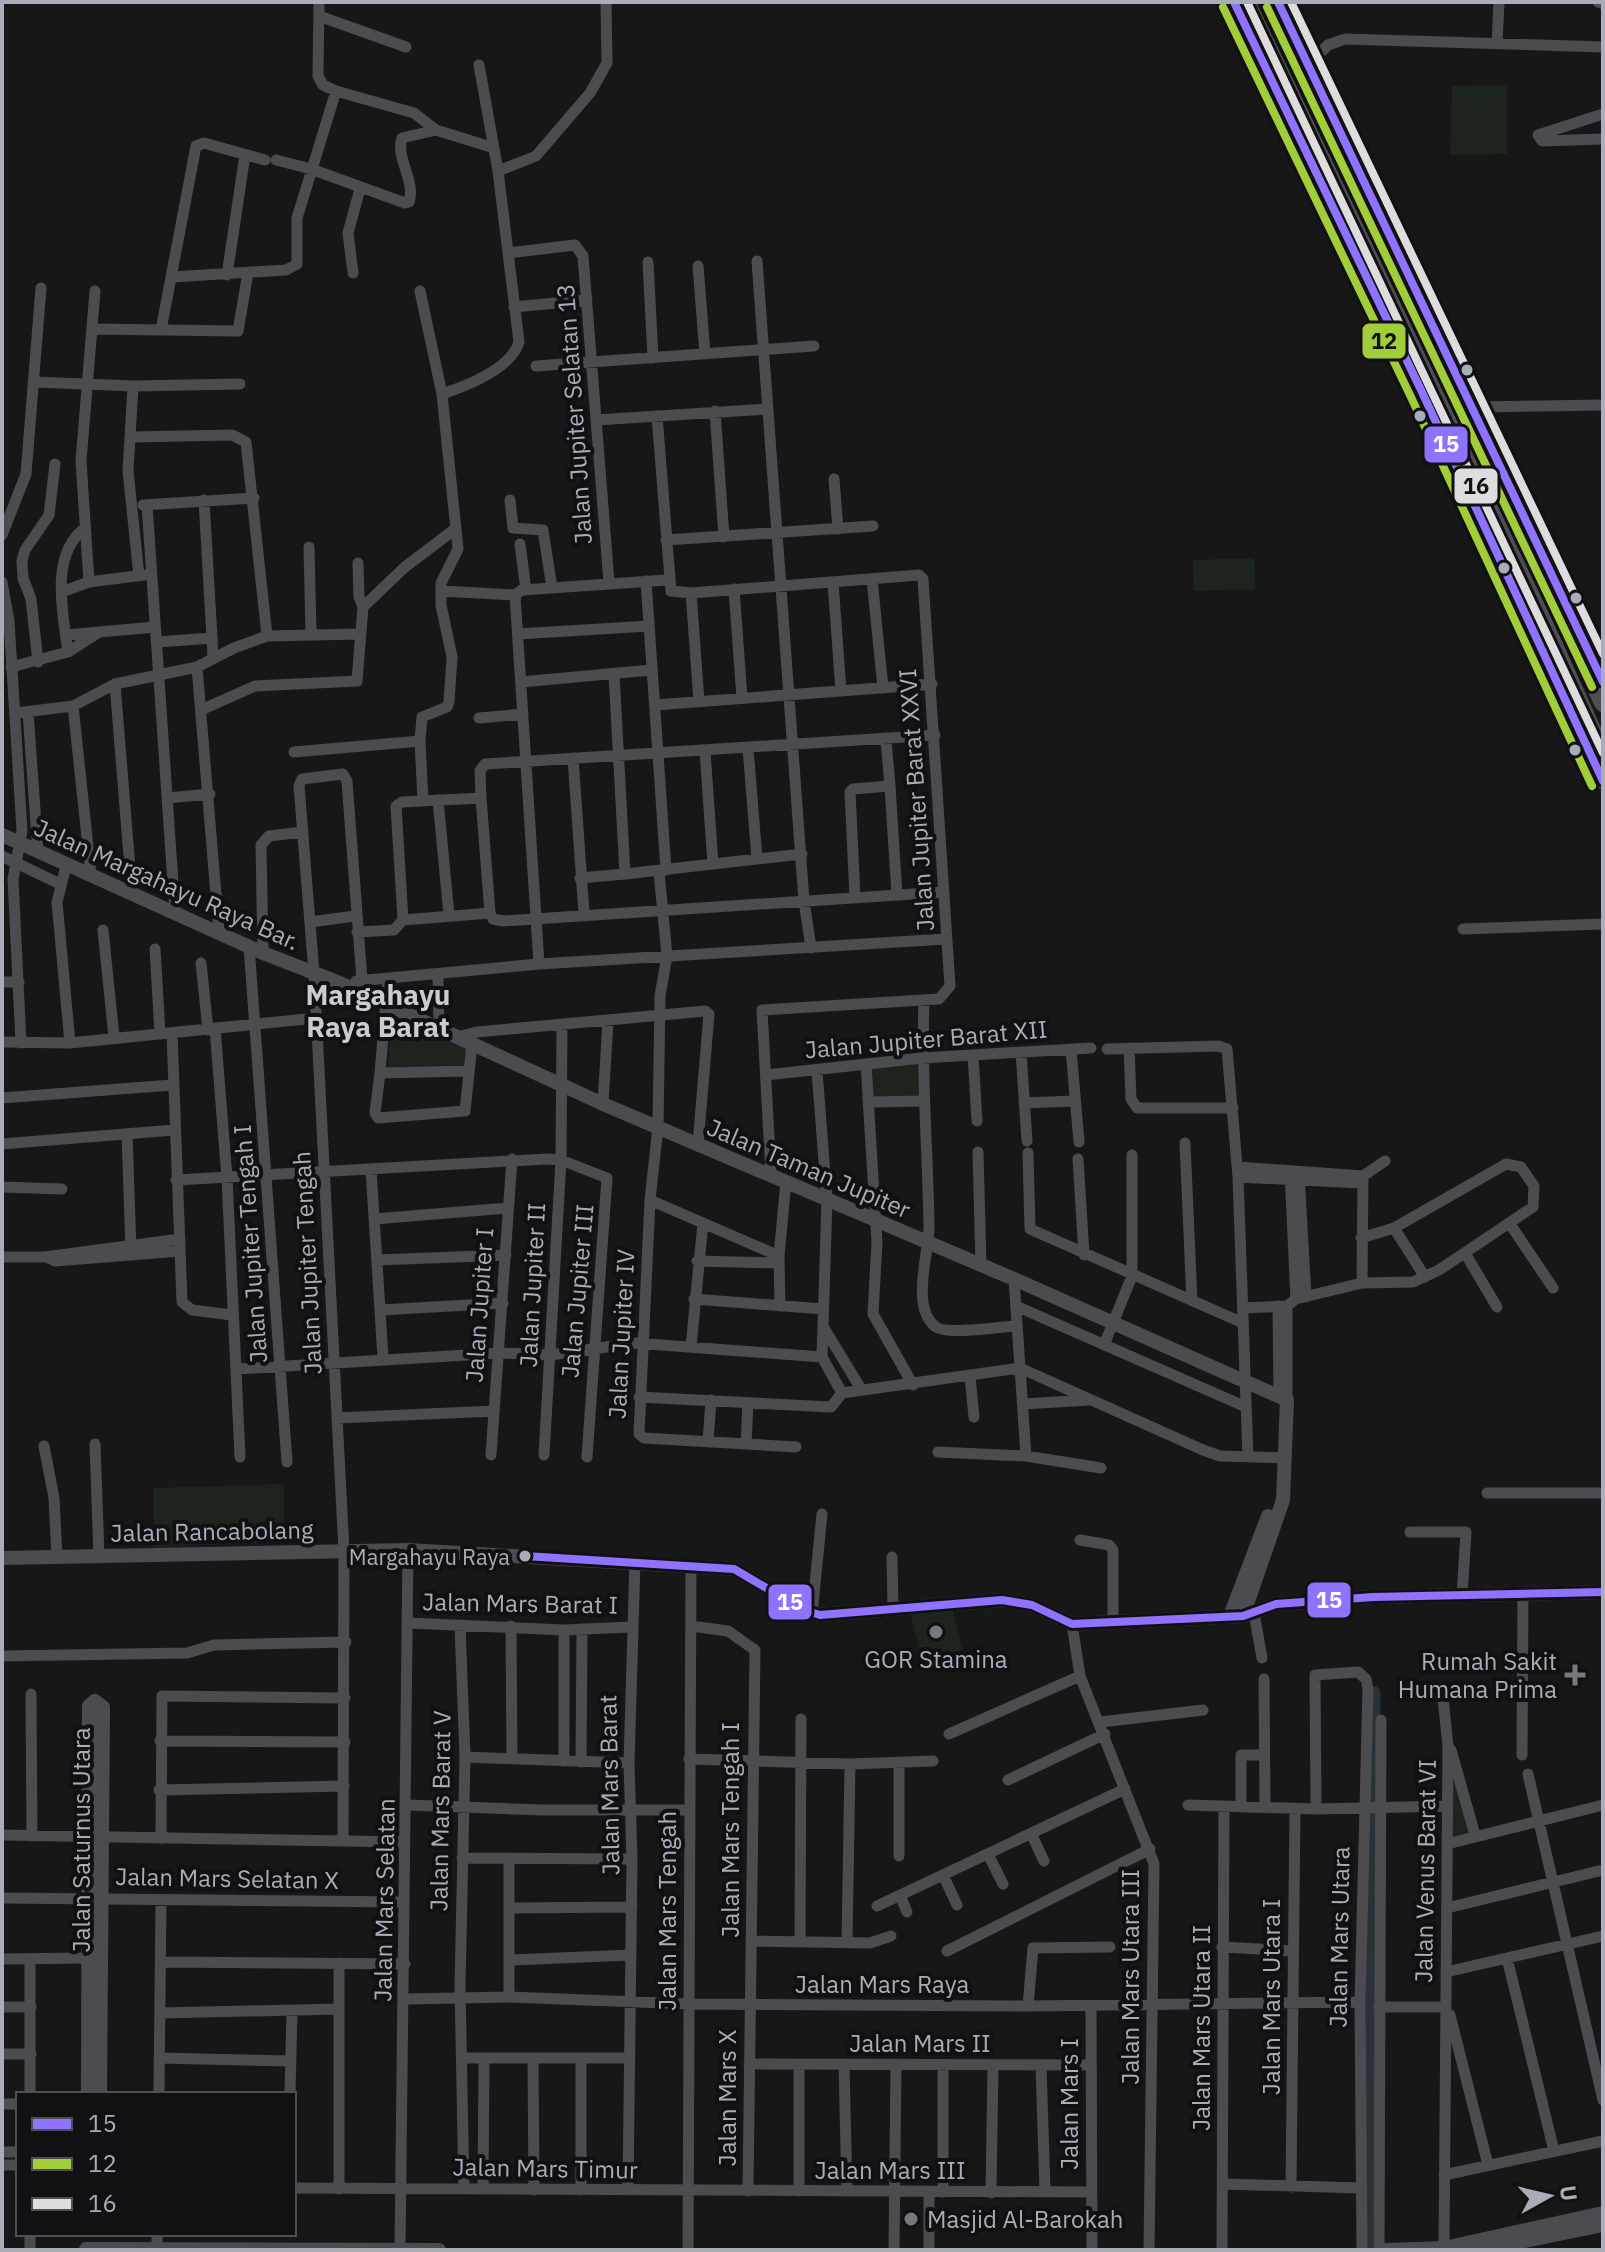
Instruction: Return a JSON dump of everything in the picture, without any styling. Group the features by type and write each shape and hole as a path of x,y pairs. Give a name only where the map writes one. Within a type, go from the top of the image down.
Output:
{"highway":[{"path":"1246,2 1416,354 1603,754"},
{"path":"1270,2 1391,248 1603,703"},
{"path":"1262,60 1284,81"},
{"path":"1416,354 1421,390"},
{"path":"1569,611 1574,639"}],"main road":[{"path":"1234,2 1421,390 1603,781"},
{"path":"1278,2 1391,248 1472,407 1603,682"}],"street":[{"path":"319,2 320,81 336,91 414,113 436,130 494,148"},
{"path":"498,171 536,156 590,93 607,63 606,2"},
{"path":"1497,43 1499,2"},
{"path":"319,16 406,47"},
{"path":"1308,65 1328,45 1345,39 1603,47"},
{"path":"442,394 468,386 517,348 498,171 479,65"},
{"path":"172,277 286,270 297,264 297,218 336,91"},
{"path":"1603,114 1538,135 1542,141 1588,142 1603,139"},
{"path":"1580,120 1588,142"},
{"path":"161,330 195,149 204,143 311,169 360,189 409,202 410,183 400,141 436,130"},
{"path":"227,275 245,155"},
{"path":"353,273 348,233 360,189"},
{"name":"Jalan Jupiter Selatan 13","path":"508,253 575,245 583,256 609,582"},
{"path":"757,261 804,901 811,948"},
{"path":"648,262 653,358"},
{"path":"698,266 705,354"},
{"path":"92,329 238,331 248,273"},
{"path":"2,535 26,474 41,288"},
{"path":"89,582 81,461 95,291"},
{"path":"420,291 442,394 458,549 445,572 441,591 452,657 449,702 447,707 422,717 423,801"},
{"path":"514,307 587,300"},
{"path":"536,366 814,346"},
{"path":"35,382 133,386 240,384"},
{"path":"133,386 128,471 139,576"},
{"path":"1472,407 1603,405"},
{"path":"596,420 768,409"},
{"path":"715,411 724,537"},
{"path":"657,416 667,580 671,591 691,593 872,579 883,688"},
{"path":"132,437 240,437 248,448 267,636"},
{"path":"38,662 31,599 23,578 22,561 25,550 49,515 55,464"},
{"path":"834,479 838,529"},
{"path":"134,507 254,498"},
{"path":"204,500 213,657"},
{"path":"510,500 513,528 543,530 552,588"},
{"path":"147,505 175,912"},
{"path":"666,540 873,526"},
{"path":"68,652 61,604 64,559 75,536 85,528"},
{"path":"363,607 405,567 455,529"},
{"path":"520,544 518,634 539,964"},
{"path":"309,547 311,633"},
{"path":"201,710 255,686 357,681 361,673 363,607 359,597 358,563"},
{"path":"64,591 89,582 152,574"},
{"name":"Jalan Jupiter Barat XXVI","path":"872,579 919,575 923,579 950,986 939,999 924,1000"},
{"path":"441,591 520,592 609,582 667,580"},
{"name":"Jalan Jupiter IV","path":"646,581 658,753 664,956 659,1015 658,1127 650,1200 639,1397 641,1436 796,1447"},
{"path":"2,582 11,667 22,713 38,852"},
{"path":"833,582 841,691"},
{"path":"734,589 742,698"},
{"path":"691,593 699,701"},
{"path":"518,634 649,626"},
{"path":"66,635 155,627"},
{"path":"11,667 68,652 96,633"},
{"path":"22,713 73,706 115,684 160,678 197,667 213,657 267,636 360,634"},
{"path":"157,642 212,638"},
{"path":"197,667 210,794 219,931"},
{"path":"521,682 651,670"},
{"path":"614,674 625,874"},
{"path":"115,684 132,893"},
{"path":"655,705 932,684"},
{"path":"73,706 91,875"},
{"path":"21,1043 14,870 22,844 22,713"},
{"path":"479,718 523,714"},
{"path":"935,735 485,764 480,771 481,798 490,913 497,921 944,892"},
{"path":"886,740 897,895"},
{"path":"294,752 420,741"},
{"path":"748,748 757,859"},
{"path":"705,751 713,864"},
{"path":"573,758 584,913"},
{"name":"Jalan Jupiter Tengah","path":"343,1841 344,1551 338,1489 316,995 300,781 343,774 347,781 355,916"},
{"path":"855,897 850,792 853,789 890,786"},
{"path":"167,798 210,794"},
{"path":"403,920 395,811 402,802 481,798"},
{"path":"438,800 449,915"},
{"path":"263,953 261,845 269,836 303,832"},
{"name":"Jalan Margahayu Raya Bar.","path":"2,835 66,866 314,973"},
{"path":"580,878 802,854"},
{"path":"2,856 14,870 59,892"},
{"path":"66,866 59,892 70,1043"},
{"path":"357,932 394,930 403,920 490,913"},
{"path":"310,922 355,916 362,980"},
{"path":"1463,929 1603,924"},
{"path":"103,930 114,1037"},
{"path":"2,938 16,937"},
{"path":"340,983 539,964 946,939"},
{"name":"Jalan Jupiter Tengah I","path":"249,946 287,1462"},
{"path":"155,949 172,1085 185,1306 232,1315"},
{"path":"201,963 212,1029 227,1178 240,1457"},
{"name":"Jalan Taman Jupiter","path":"314,973 561,1086 1014,1279 1283,1398"},
{"path":"438,974 441,1000 439,1029"},
{"path":"388,978 391,1008 375,1113 385,1118 465,1111 472,1044"},
{"path":"2,982 19,982"},
{"path":"771,1174 762,1010 924,1000 922,1058 927,1242 923,1298 933,1324 944,1331 1015,1326"},
{"path":"457,1037 473,1032 705,1011 709,1014 698,1144"},
{"path":"2,1042 70,1043 316,1015"},
{"path":"603,1104 608,1021"},
{"name":"Jalan Jupiter II","path":"544,1455 561,1160 562,1024"},
{"path":"1107,1049 1224,1046 1231,1075 1237,1172 1248,1457"},
{"name":"Jalan Jupiter Barat XII","path":"766,1075 922,1058 1091,1048"},
{"path":"1129,1048 1131,1099 1137,1108 1233,1108"},
{"path":"1071,1049 1079,1139"},
{"path":"1021,1052 1030,1229 1243,1323"},
{"path":"973,1055 977,1121"},
{"path":"866,1064 877,1220 873,1314 913,1385"},
{"path":"380,1073 468,1071"},
{"path":"817,1071 827,1200 822,1357 842,1393"},
{"path":"2,1098 172,1085"},
{"path":"869,1102 924,1101"},
{"path":"1024,1103 1074,1101"},
{"path":"2,1144 174,1130"},
{"path":"127,1134 131,1249"},
{"path":"1185,1143 1192,1301"},
{"path":"978,1152 981,1266"},
{"path":"1104,1345 1132,1276 1132,1155"},
{"path":"176,1180 512,1159 561,1160"},
{"name":"Jalan Jupiter I","path":"491,1455 512,1159"},
{"path":"1078,1159 1084,1255"},
{"name":"Jalan Jupiter III","path":"561,1160 608,1180 587,1457"},
{"path":"1237,1172 1362,1179 1385,1161"},
{"path":"1243,1308 1292,1302 1362,1283 1399,1284 1425,1277 1533,1207 1536,1199 1534,1186 1521,1167 1515,1164 1492,1170 1394,1228 1361,1238"},
{"path":"371,1169 383,1358"},
{"path":"1262,1658 1242,1615 1282,1483 1283,1398 1292,1302 1294,1176"},
{"path":"1362,1179 1362,1283"},
{"path":"780,1306 779,1260 786,1181"},
{"path":"2,1187 62,1189"},
{"path":"650,1200 779,1260"},
{"path":"374,1219 508,1208"},
{"path":"691,1347 703,1223"},
{"path":"1510,1224 1553,1288"},
{"path":"1394,1228 1425,1277"},
{"path":"2,1257 45,1257 55,1261 98,1253 180,1245"},
{"path":"1465,1253 1497,1307"},
{"path":"377,1260 506,1255"},
{"path":"697,1261 779,1260"},
{"path":"1014,1279 1026,1456"},
{"path":"694,1299 823,1309"},
{"path":"381,1310 503,1303"},
{"path":"1016,1306 1246,1407"},
{"path":"822,1326 861,1389"},
{"path":"236,1369 282,1368 383,1358 499,1353 550,1355 643,1344 822,1357"},
{"path":"639,1397 831,1407 842,1393 861,1389 913,1385 1020,1368 1220,1456 1282,1458"},
{"path":"970,1376 974,1417"},
{"path":"708,1442 711,1400"},
{"path":"1023,1404 1093,1400"},
{"path":"746,1444 748,1403"},
{"path":"337,1418 494,1411"},
{"path":"95,1444 100,1503 99,1556"},
{"path":"44,1446 51,1471 57,1557"},
{"path":"938,1452 1026,1456 1101,1468"},
{"path":"1487,1493 1603,1493"},
{"path":"822,1514 812,1614 1009,1600 1032,1605 1072,1624 1242,1615 1285,1604 1603,1592"},
{"path":"1410,1532 1466,1532 1462,1596"},
{"path":"1080,1540 1109,1545 1113,1550 1113,1620"},
{"name":"Jalan Rancabolang","path":"2,1558 408,1550 635,1564 745,1574 812,1614"},
{"name":"Jalan Mars Selatan","path":"400,2250 408,1550"},
{"path":"892,1557 893,1609"},
{"name":"Jalan Mars Barat","path":"628,2190 632,1907 629,1763 635,1564"},
{"name":"Jalan Mars Tengah","path":"688,2250 691,1568"},
{"path":"1522,1755 1523,1595"},
{"name":"Jalan Mars Barat I","path":"408,1623 564,1630 631,1627"},
{"name":"Jalan Mars Utara III","path":"1072,1624 1080,1676 1154,1864 1149,2250"},
{"name":"Jalan Mars Barat V","path":"460,1625 465,1757 460,1997 464,2189"},
{"path":"511,1626 512,1757"},
{"name":"Jalan Mars Tengah I","path":"691,1626 728,1631 752,1646 755,1655 749,2005"},
{"path":"581,1762 582,1629"},
{"path":"564,1630 564,1761"},
{"path":"2,1656 187,1653 214,1645 346,1642"},
{"name":"Jalan Mars Utara","path":"1316,1809 1316,1673 1358,1672 1368,1682 1379,2007 1379,2250"},
{"path":"949,1734 1080,1676"},
{"path":"1264,1679 1265,1807"},
{"name":"Jalan Venus Barat VI","path":"1442,1689 1448,1746 1444,2248"},
{"path":"31,1694 32,1836"},
{"path":"161,1839 160,1700 167,1694 345,1698"},
{"name":"Jalan Saturnus Utara","path":"97,1837 89,1706 95,1701 103,1705 96,1899 100,2092"},
{"path":"1008,1780 1103,1728 1203,1710"},
{"path":"800,1942 801,1719"},
{"name":"Jalan Mars Utara","path":"1362,2250 1360,2002 1371,1809 1381,1720"},
{"path":"160,1741 345,1742"},
{"name":"Jalan Venus Barat VI","path":"1448,1746 1455,1760 1475,1835"},
{"path":"1241,1807 1241,1755 1264,1755"},
{"path":"465,1757 629,1763"},
{"path":"689,1759 850,1764 933,1761"},
{"path":"899,1762 899,1856"},
{"path":"847,1943 850,1764"},
{"path":"1528,1774 1603,2100"},
{"path":"159,1790 344,1786"},
{"path":"877,1906 1125,1789"},
{"path":"407,1805 542,1810 689,1810"},
{"path":"1188,1805 1316,1809 1448,1806"},
{"path":"1447,1844 1603,1805"},
{"name":"Jalan Mars Utara II","path":"1222,2250 1224,1806"},
{"name":"Jalan Mars Utara I","path":"1291,2187 1295,1808"},
{"path":"1031,1833 1044,1861"},
{"path":"2,1835 405,1842"},
{"path":"947,1951 1150,1849"},
{"path":"988,1854 1003,1884"},
{"path":"462,1858 632,1859"},
{"path":"509,1859 512,1960 509,1997"},
{"path":"1447,1908 1603,1870"},
{"path":"943,1875 957,1905"},
{"path":"900,1895 907,1912"},
{"name":"Jalan Mars Selatan X","path":"2,1898 404,1902"},
{"name":"Jalan Saturnus Utara","path":"88,2092 89,1958 96,1899"},
{"path":"159,2092 161,1900"},
{"path":"511,1908 632,1907"},
{"path":"752,1941 870,1943 891,1936"},
{"path":"1446,1972 1603,1936"},
{"path":"1028,2006 1033,1948 1110,1947"},
{"path":"1222,1947 1293,1951"},
{"path":"512,1960 630,1955"},
{"path":"2,1959 89,1958"},
{"path":"1507,1958 1554,2151"},
{"path":"30,1959 30,2092"},
{"path":"161,1962 405,1964"},
{"path":"339,1963 339,2189"},
{"name":"Jalan Mars Raya","path":"405,1999 509,1997 689,2004 1028,2006 1360,2002"},
{"path":"1379,2007 1446,2002"},
{"name":"Jalan Venus Barat VI","path":"1446,2002 1488,2165"},
{"name":"Jalan Mars X","path":"748,2191 749,2005"},
{"name":"Jalan Mars I","path":"1091,2006 1092,2250"},
{"path":"2,2007 31,2007"},
{"path":"160,2013 339,2009"},
{"path":"290,2092 292,2011"},
{"path":"2,2054 31,2054"},
{"path":"159,2058 291,2061"},
{"path":"462,2058 629,2058"},
{"path":"483,2189 484,2059"},
{"path":"533,2059 534,2190"},
{"path":"581,2060 581,2190"},
{"name":"Jalan Mars II","path":"749,2064 1090,2065"},
{"path":"799,2065 799,2191"},
{"path":"844,2065 847,2191"},
{"path":"894,2250 896,2065"},
{"path":"943,2065 943,2192"},
{"path":"991,2193 993,2066"},
{"path":"1041,2066 1045,2191"},
{"path":"1444,2175 1603,2141"},
{"path":"1224,2184 1360,2188"},
{"name":"Jalan Mars Timur","path":"296,2188 688,2192"},
{"name":"Jalan Mars III","path":"688,2192 1091,2192"},
{"path":"929,2192 929,2250"},
{"path":"1387,2250 1444,2248 1603,2213"},
{"path":"1481,2250 1603,2225"},
{"path":"86,2250 439,2250"}],"shaded area":[{"path":"1507,85 1507,154 1450,155 1452,86"},
{"path":"1254,558 1255,589 1194,591 1193,560"},
{"path":"405,1019 467,1046 465,1065 388,1067 390,1027"},
{"path":"917,1062 919,1096 871,1099 869,1068"},
{"path":"284,1484 284,1542 154,1547 154,1488"},
{"name":"GOR Stamina","path":"952,1608 963,1650 922,1659 910,1613"},
{"path":"1452,1760 1473,1834 1449,1840"}],"waterway":[{"path":"1368,2250 1375,1692"}],"transit line":[{"name":"15","path":"1234,2 1421,390 1603,781"},
{"name":"16","path":"1247,2 1603,753"},
{"name":"15","path":"1278,2 1603,682"},
{"name":"16","path":"1291,2 1603,654"},
{"name":"12","path":"1223,7 1410,395 1592,786"},
{"name":"12","path":"1267,7 1592,687"},
{"name":"15","path":"525,1556 734,1569 804,1610 820,1615 1002,1600 1032,1605 1072,1624 1243,1616 1276,1604 1373,1597 1603,1592"}],"place":[{"name":"Margahayu Raya","path":"525,1556"},
{"name":"GOR Stamina","path":"936,1632"},
{"name":"Rumah Sakit Humana Prima","path":"1575,1675"},
{"name":"Masjid Al-Barokah","path":"911,2219"}],"district":[{"name":"Margahayu Raya Barat","path":"378,1010"}]}
